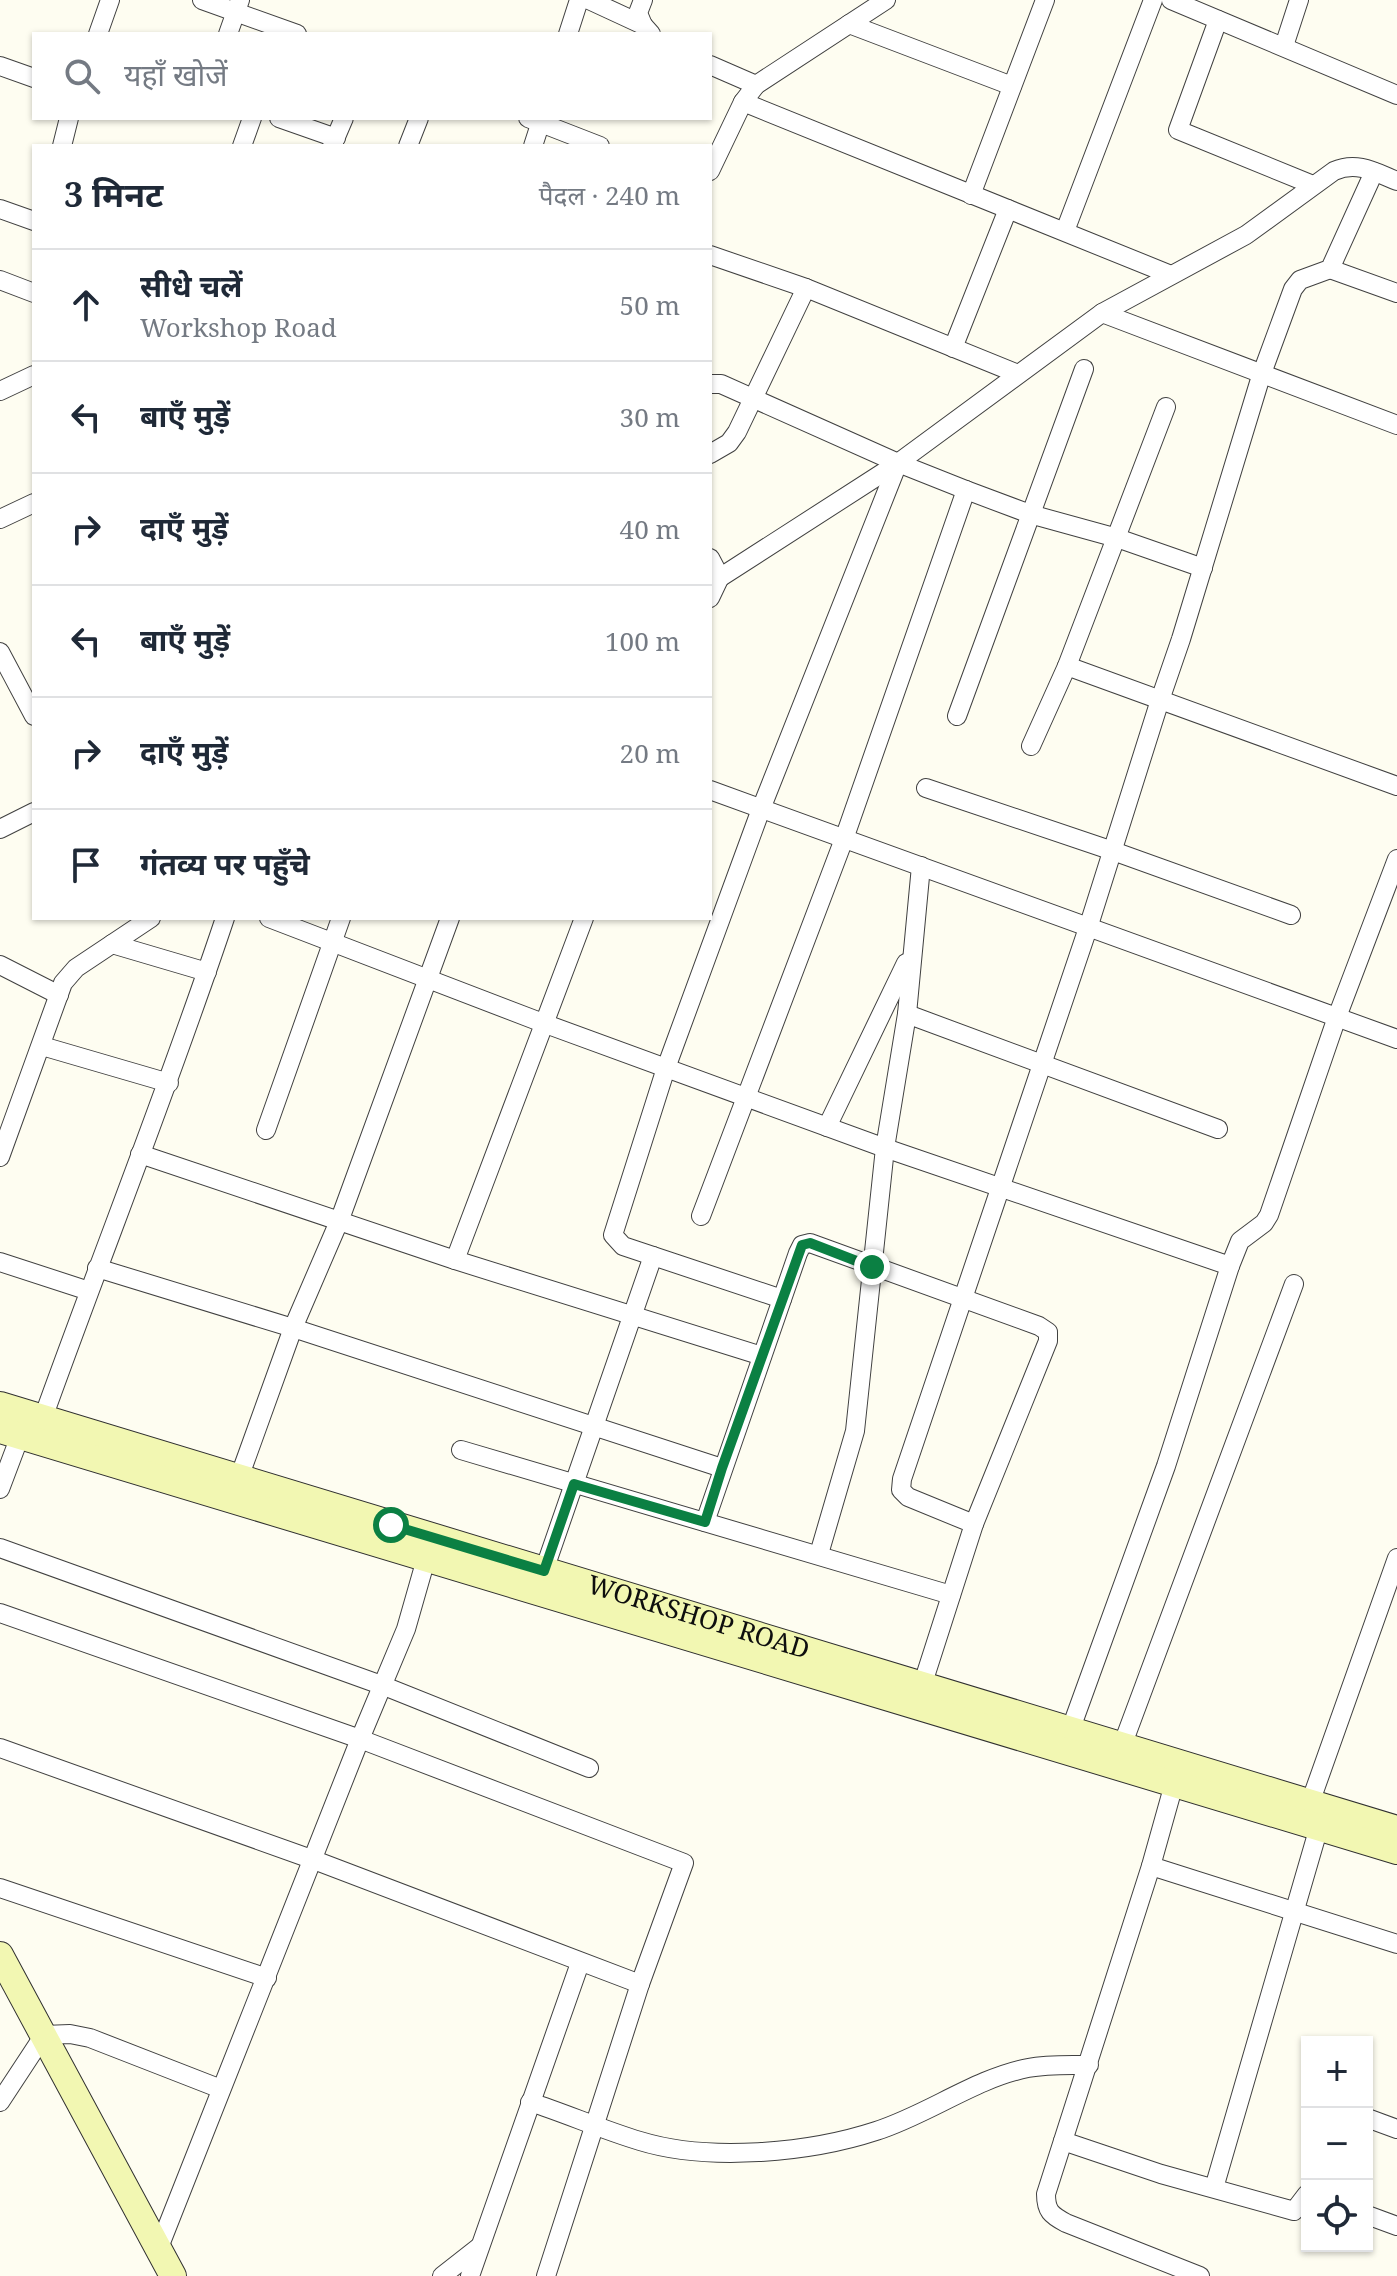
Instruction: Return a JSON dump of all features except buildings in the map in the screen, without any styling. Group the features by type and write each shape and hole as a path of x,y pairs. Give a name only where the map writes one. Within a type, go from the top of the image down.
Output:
{"main road":[{"name":"WORKSHOP ROAD","path":"0,1405 239,1478 540,1582 1174,1784 1397,1851"},
{"name":"WORKSHOP ROAD","path":"10,1433 426,1559 540,1582 922,1686 1397,1829"},
{"path":"0,1955 173,2276"}],"street":[{"path":"99,32 110,0"},
{"path":"202,0 237,6 293,32"},
{"path":"569,32 579,0"},
{"path":"589,0 647,29"},
{"path":"643,0 638,13 647,29"},
{"path":"712,167 743,102 756,85 886,0"},
{"path":"971,195 1045,0"},
{"path":"1065,231 1153,0"},
{"path":"1171,0 1397,95"},
{"path":"1284,46 1299,0"},
{"path":"229,32 237,6"},
{"path":"1218,20 1178,130 1313,185"},
{"path":"849,24 1012,86"},
{"path":"0,66 32,77"},
{"path":"712,66 756,85"},
{"path":"743,102 1171,275"},
{"path":"64,144 69,120"},
{"path":"243,144 251,120"},
{"path":"284,120 334,142 343,120"},
{"path":"409,144 418,120"},
{"path":"533,144 537,120 595,144"},
{"path":"715,580 898,463 1102,313 1269,220 1313,185 1345,166 1357,166 1397,181"},
{"path":"1330,269 1374,172"},
{"path":"0,209 32,220"},
{"path":"953,348 1008,209"},
{"path":"712,256 806,288 1018,374"},
{"path":"974,1524 916,1501 901,1490 902,1479 1088,928 1261,376 1293,289 1300,280 1330,269 1397,293"},
{"path":"0,280 32,292"},
{"path":"712,453 729,443 806,288"},
{"path":"1102,313 1261,376 1397,425"},
{"path":"957,716 1084,369"},
{"path":"0,391 32,376"},
{"path":"712,384 721,384 898,463 1030,514 1117,538 1203,568"},
{"path":"1031,746 1067,666 1166,407"},
{"path":"782,1299 623,1246 613,1235 666,1068 761,809 898,463"},
{"path":"701,1216 844,839 966,490"},
{"path":"0,519 32,504"},
{"path":"2,661 32,713"},
{"path":"1067,666 1397,786"},
{"path":"926,788 1291,915"},
{"path":"712,791 1397,1039"},
{"path":"0,829 32,813"},
{"path":"1070,1731 1166,1466 1230,1266 1240,1241 1264,1223 1269,1215 1337,1017 1397,859"},
{"path":"819,1554 855,1431 885,1148 907,1014 921,866"},
{"path":"0,1157 63,983 76,968 145,920"},
{"path":"43,1418 169,1083 224,920"},
{"path":"275,920 827,1127 1230,1266"},
{"path":"266,1130 340,920"},
{"path":"239,1478 293,1328 340,1219 449,920"},
{"path":"455,1260 583,920"},
{"path":"112,944 207,972"},
{"path":"827,1127 911,953"},
{"path":"0,965 59,995"},
{"path":"907,1014 1218,1129"},
{"path":"42,1046 169,1083"},
{"path":"140,1154 455,1260 762,1356"},
{"path":"705,1522 802,1245 810,1243 1039,1326 1048,1332 1048,1341 974,1524 922,1686"},
{"path":"540,1582 653,1256"},
{"path":"0,1262 89,1291"},
{"path":"97,1268 293,1328 722,1468"},
{"path":"1122,1746 1294,1284"},
{"path":"0,1489 10,1433"},
{"path":"461,1450 951,1595"},
{"path":"0,1548 384,1686 589,1768"},
{"path":"1310,1803 1397,1558"},
{"path":"158,2250 360,1739 384,1686 406,1629 426,1559"},
{"path":"0,1613 360,1739 684,1863 640,1984 546,2276"},
{"path":"0,1748 314,1860 640,1984"},
{"path":"1174,1784 1089,2065 1046,2194 1046,2206 1051,2214 1200,2276"},
{"path":"1214,2188 1319,1827"},
{"path":"1151,1866 1397,1944"},
{"path":"0,1888 267,1978"},
{"path":"470,2276 580,1963"},
{"path":"0,2102 44,2035 70,2034 90,2038 221,2089"},
{"path":"530,2102 667,2148 727,2152 800,2149 876,2131 933,2108 996,2077 1025,2068 1049,2064 1089,2065"},
{"path":"1373,2120 1397,2129"},
{"path":"1063,2141 1161,2174 1294,2211 1301,2202"},
{"path":"1373,2217 1397,2226"},
{"path":"442,2276 479,2247"}],"route":[{"path":"391,1525 544,1571 574,1484 705,1522 802,1245 810,1243 872,1267"}]}
